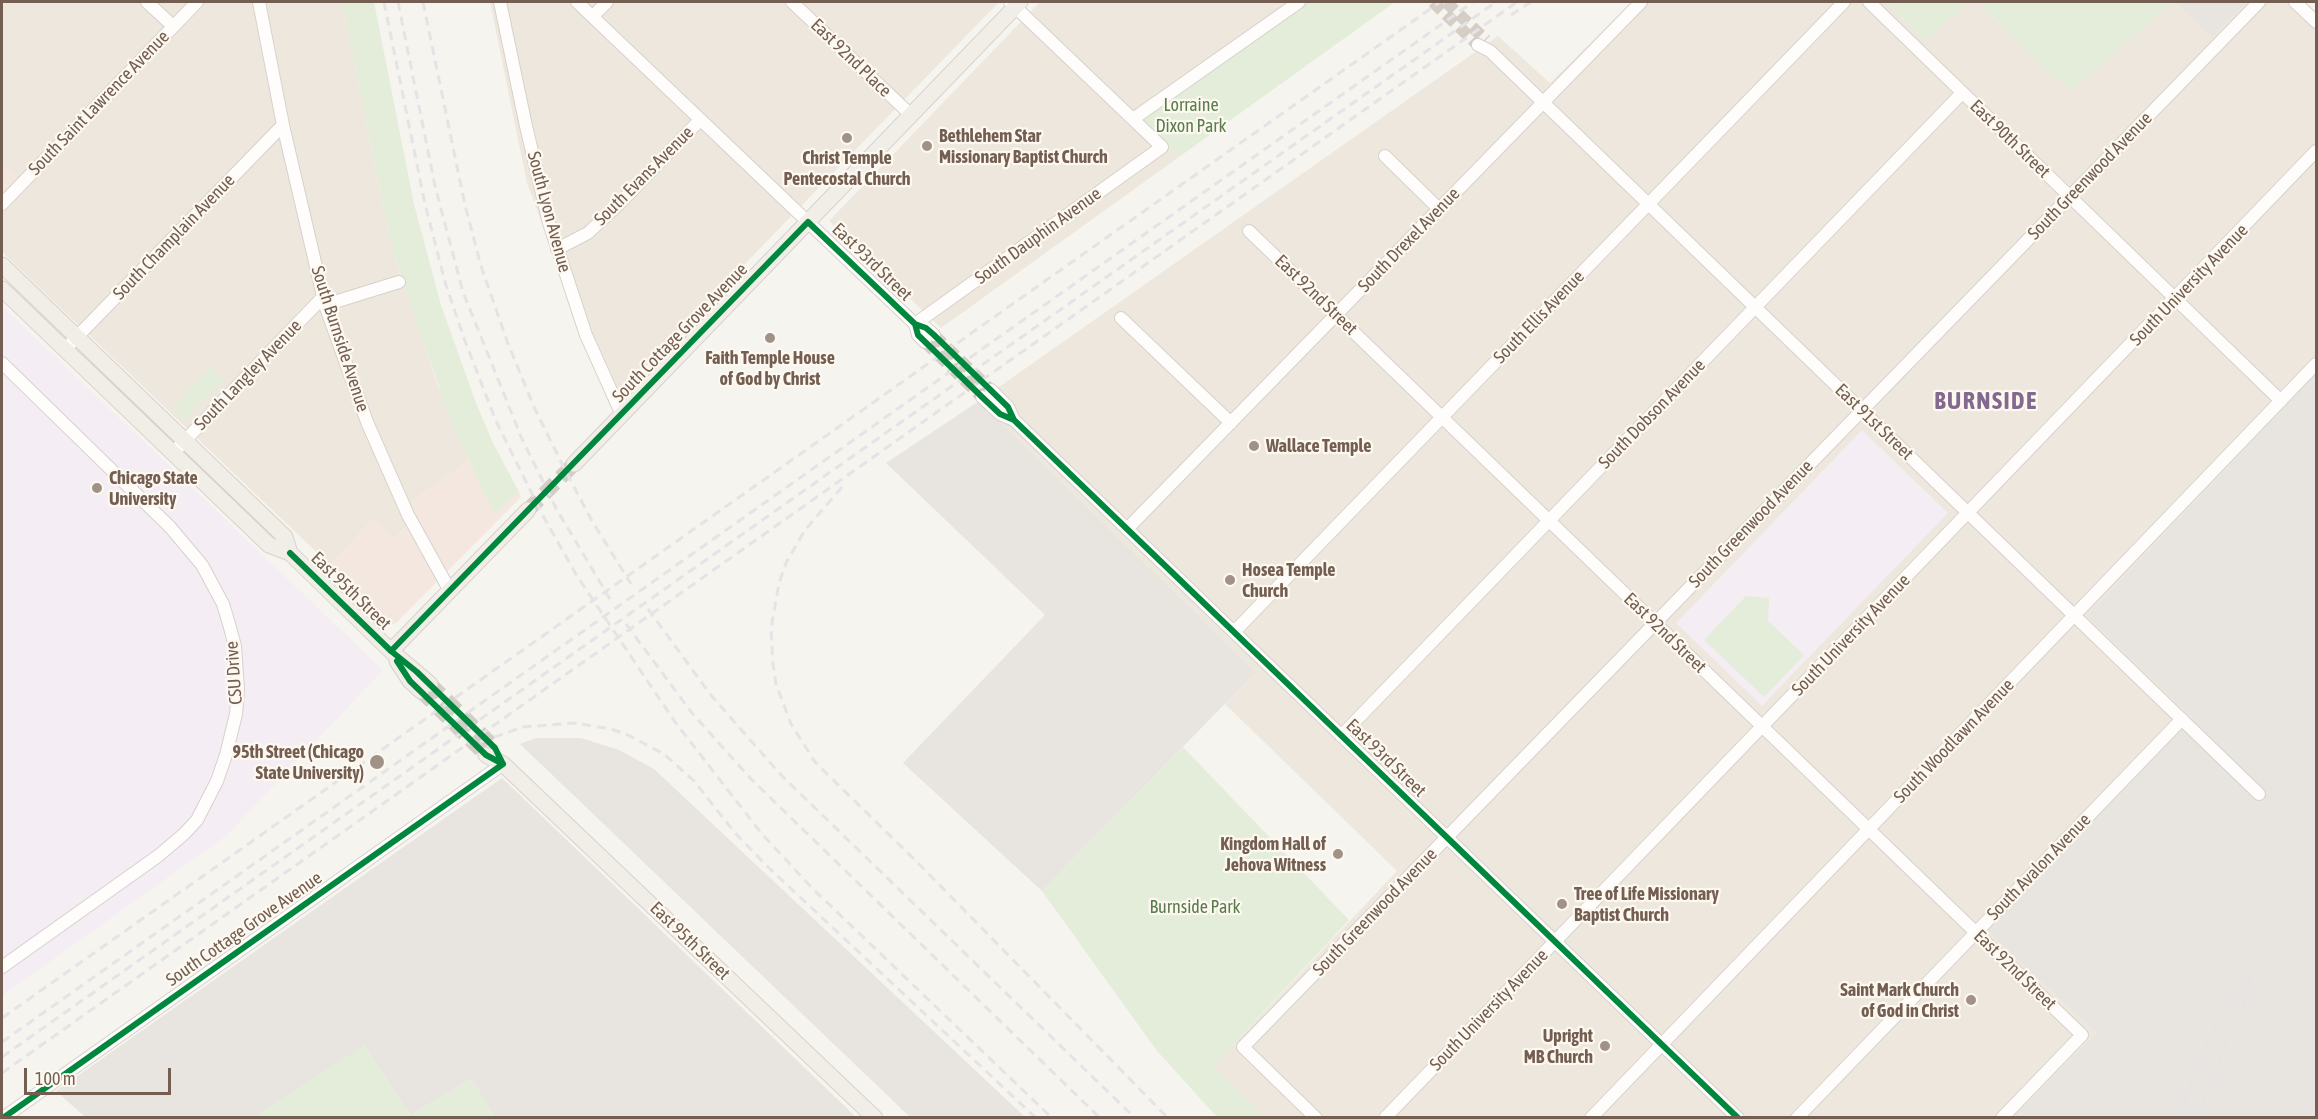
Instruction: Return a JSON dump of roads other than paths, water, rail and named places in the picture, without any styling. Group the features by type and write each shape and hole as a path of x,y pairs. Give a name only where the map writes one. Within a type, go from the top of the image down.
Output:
{"main road":[{"name":"South Cottage Grove Avenue","path":"574,464 911,116 1015,3"},
{"name":"East 95th Street","path":"2,265 285,537 290,553"},
{"name":"East 95th Street","path":"2,289 269,545 290,553 391,651 410,681 425,688"},
{"path":"391,651 528,510"},
{"name":"East 95th Street","path":"490,751 875,1118"}],"street":[{"path":"147,2 173,26"},
{"name":"South Saint Lawrence Avenue","path":"2,204 197,2"},
{"name":"South Burnside Avenue","path":"259,2 283,125 324,301 367,422 408,515 450,591"},
{"name":"South Lyon Avenue","path":"500,2 525,126 557,249 586,335 622,415"},
{"name":"East 93rd Street","path":"577,2 915,324 926,328 930,339"},
{"path":"593,16 607,2"},
{"name":"East 92nd Place","path":"792,2 911,116"},
{"path":"1015,3 1133,119 1299,2"},
{"name":"South Drexel Avenue","path":"1127,529 1641,2"},
{"name":"South Ellis Avenue","path":"1234,632 1844,2"},
{"name":"East 90th Street","path":"1869,2 2281,402"},
{"name":"South Greenwood Avenue","path":"1316,1118 1244,1047 2259,2"},
{"path":"2295,2 2316,22"},
{"name":"East 91st Street","path":"1485,45 2259,794"},
{"name":"South Dobson Avenue","path":"1341,736 1962,93"},
{"name":"South Dauphin Avenue","path":"915,324 1162,147 1133,119"},
{"name":"South Evans Avenue","path":"557,249 588,232 621,202 700,120"},
{"name":"South Champlain Avenue","path":"65,350 283,125"},
{"name":"South University Avenue","path":"1385,1118 2316,151"},
{"path":"1385,156 1439,209"},
{"name":"East 92nd Street","path":"1249,231 2082,1035 2002,1118"},
{"name":"South Langley Avenue","path":"173,453 324,301 399,282"},
{"path":"1121,318 1231,423"},
{"name":"CSU Drive","path":"2,363 170,527 202,565 223,604 229,624 235,646 238,690 236,714 226,755 217,781 197,820 158,856 2,967"},
{"name":"South Woodlawn Avenue","path":"1591,1118 2316,364"},
{"name":"East 93rd Street","path":"986,394 1008,407 1014,420 1738,1118"},
{"name":"South Avalon Avenue","path":"1797,1118 2182,719"},
{"name":"South Cottage Grove Avenue","path":"3,1118 503,764"}],"tunnel":[{"path":"1433,2 1478,45"},
{"path":"1446,2 1486,40"},
{"path":"934,335 991,390"},
{"path":"925,342 982,397"},
{"path":"528,510 574,464"},
{"path":"430,684 495,748"},
{"path":"421,691 486,755"}],"railway":[{"path":"384,2 425,204 445,282 496,421 542,514 577,576 675,722 762,834 813,889 1052,1118"},
{"path":"398,2 435,186 463,292 522,439 557,510 610,599"},
{"path":"423,2 465,205 481,266 507,341 534,407 563,466 592,521 631,584"},
{"path":"2,1018 1440,2"},
{"path":"2,1042 1473,2"},
{"path":"2,1057 1496,2"},
{"path":"2,1073 1517,2"},
{"path":"1511,15 1531,2"},
{"path":"842,487 805,530 786,563 779,583 771,629 773,664 776,684 791,724 815,762 921,866 1168,1118"},
{"path":"648,609 710,694 781,775 1135,1118"},
{"path":"626,624 692,713 751,779 1100,1118"},
{"path":"480,742 523,727 575,723 611,729 628,735 664,754 694,781 736,834 768,867 1036,1118"},
{"path":"2178,1118 2207,1043 2220,1018 2253,975 2316,909"},
{"path":"2197,1118 2235,1021 2260,979"}],"place":[{"name":"Christ Temple Pentecostal Church","path":"847,138"},
{"name":"Bethlehem Star Missionary Baptist Church","path":"927,146"},
{"name":"Faith Temple House of God by Christ","path":"770,338"},
{"name":"Wallace Temple","path":"1254,446"},
{"name":"Chicago State University","path":"97,488"},
{"name":"Hosea Temple Church","path":"1230,580"},
{"name":"95th Street (Chicago State University)","path":"377,762"},
{"name":"Kingdom Hall of Jehova Witness","path":"1338,854"},
{"name":"Tree of Life Missionary Baptist Church","path":"1562,904"},
{"name":"Saint Mark Church of God in Christ","path":"1971,1000"},
{"name":"Upright MB Church","path":"1605,1046"}],"district":[{"name":"BURNSIDE","path":"1986,401"}],"park label":[{"name":"Lorraine Dixon Park","path":"1191,115"},
{"name":"Burnside Park","path":"1195,907"}]}
